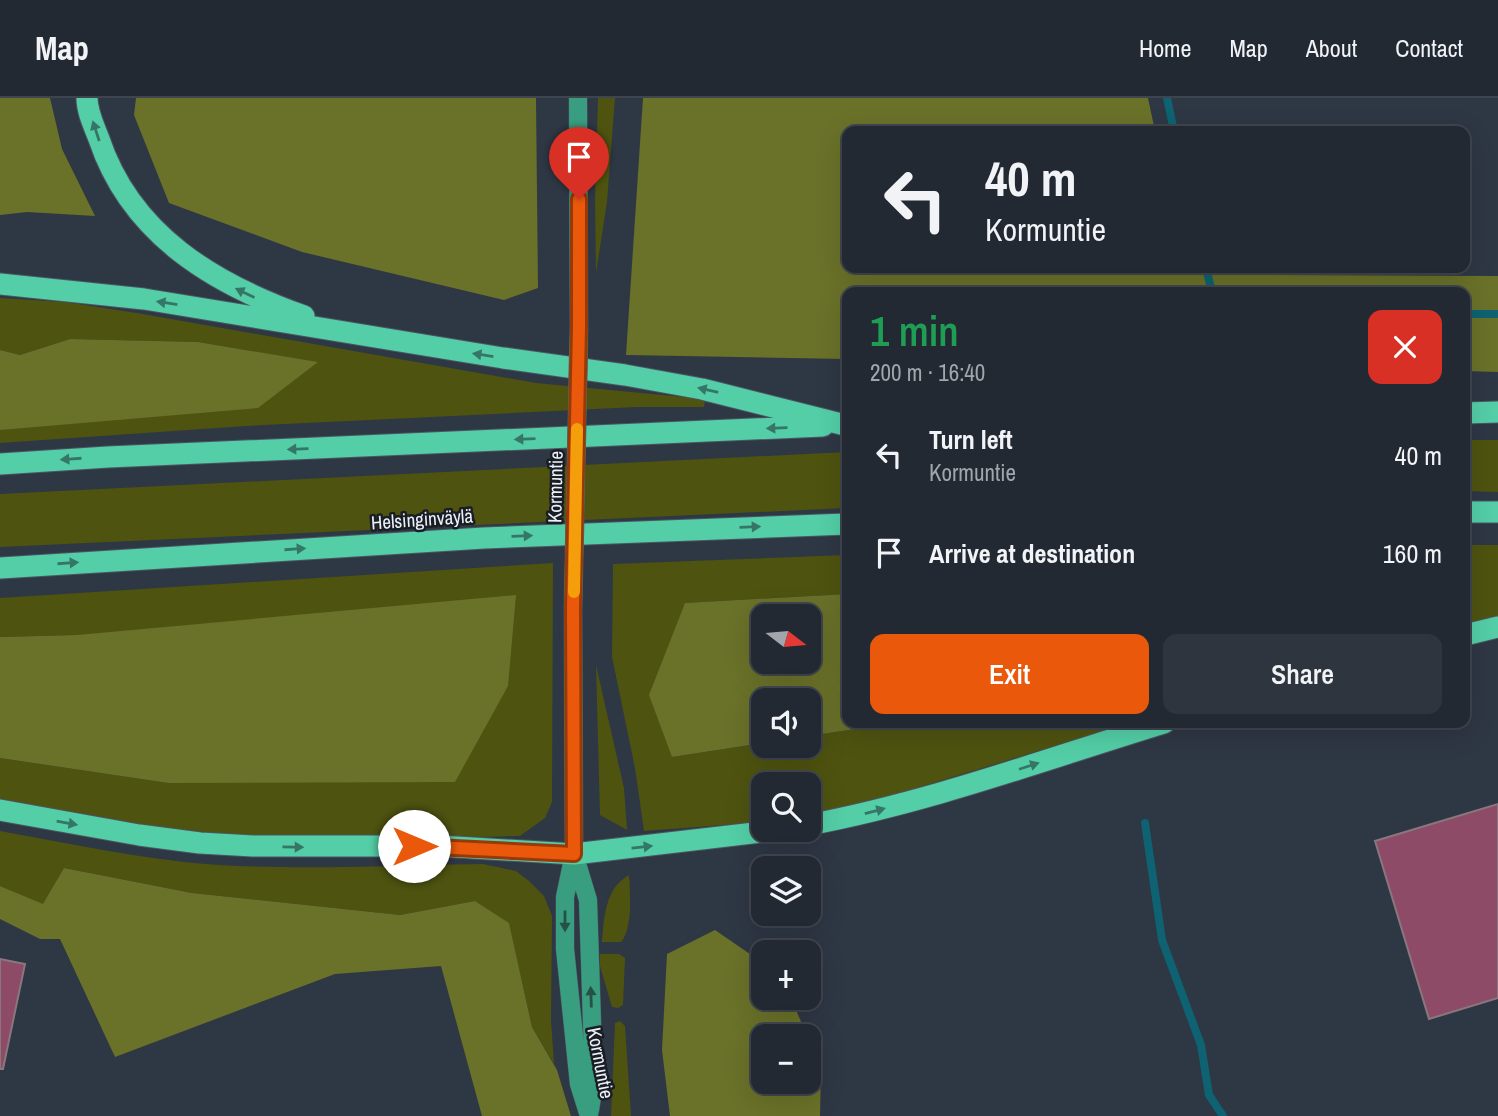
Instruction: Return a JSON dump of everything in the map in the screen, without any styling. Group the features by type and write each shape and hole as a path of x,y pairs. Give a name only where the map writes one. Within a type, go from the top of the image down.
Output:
{"highway":[{"path":"87,98 107,164 138,211 175,250 216,279 264,302 355,334"},
{"path":"0,284 145,299 690,386 842,424"},
{"path":"1470,413 1498,412"},
{"path":"0,464 842,425"},
{"path":"1470,512 1498,512"},
{"name":"Helsinginväylä","path":"0,568 470,538 842,523"},
{"path":"1470,634 1498,627"},
{"path":"821,822 964,788 1149,728"},
{"path":"0,810 200,843 334,848 440,846 574,854 751,833"}],"street":[{"name":"Kormuntie","path":"580,98 579,328 573,608 574,854 565,897 565,949 579,1084 589,1115"},
{"name":"Kormuntie","path":"574,854 588,900 594,1084 589,1115"}],"green space":[{"path":"0,98 50,98 62,149 95,216 27,212 0,215"},
{"path":"136,98 536,98 538,288 504,300 302,252 169,203 134,115"},
{"path":"598,98 615,98 607,202 596,273 595,200"},
{"path":"643,98 1148,98 1154,126 842,126 842,273 1498,276 1498,372 1470,371 1470,287 842,287 842,359 626,355"},
{"path":"0,298 65,302 137,313 536,383 705,399 704,407 636,407 246,426 0,443 0,430 317,362 198,342 70,339 20,355 0,350"},
{"path":"70,339 198,342 318,362 258,408 0,430 0,350 20,355"},
{"path":"1470,440 1498,440 1498,492 1470,491"},
{"path":"842,452 842,508 0,547 0,494"},
{"path":"1470,545 1498,545 1498,617 1470,623"},
{"path":"842,555 842,594 685,603 672,757 751,745 751,758 821,758 821,734 862,728 1114,728 864,804 821,812 821,772 751,772 751,823 644,831 635,768 612,657 613,564"},
{"path":"553,563 552,802 545,818 520,836 366,839 250,836 131,823 0,800 0,758 168,783 77,635 0,637 0,598"},
{"path":"842,594 842,728 862,728 821,734 821,688 751,688 751,745 672,757 649,695 685,603"},
{"path":"516,595 508,686 455,782 168,783 0,758 0,637 77,635"},
{"path":"596,665 624,788 627,830 600,815"},
{"path":"0,831 138,856 221,865 296,867 483,864 516,871 544,896 552,916 551,1020 554,1064 532,1027 509,924 475,901 400,915 192,893 64,868 44,905 0,886"},
{"path":"64,868 192,893 400,915 475,901 509,923 532,1027 557,1070 571,1116 482,1116 441,966 335,974 115,1057 60,939 40,939 0,919 0,886 43,904"},
{"path":"629,875 630,910 625,936 621,942 602,942 610,896"},
{"path":"715,930 751,955 751,1010 796,1010 802,1024 751,1024 751,1094 820,1094 820,1116 670,1116 662,1050 667,954"},
{"path":"600,954 619,954 625,958 623,1005 618,1008 612,1007 600,966"},
{"path":"620,1021 625,1026 631,1116 611,1116 615,1023"}],"building":[{"path":"1498,804 1498,998 1429,1019 1375,841"},
{"path":"0,959 25,964 3,1069 0,1069"}],"waterway":[{"path":"1167,98 1173,126"},
{"path":"1207,273 1211,287"},
{"path":"1470,314 1498,314"},
{"path":"1145,823 1162,940 1201,1045 1209,1095 1223,1116"}],"slow traffic":[{"path":"574,592 577,429"}],"route":[{"path":"414,846 574,854 573,608 579,199"}]}
